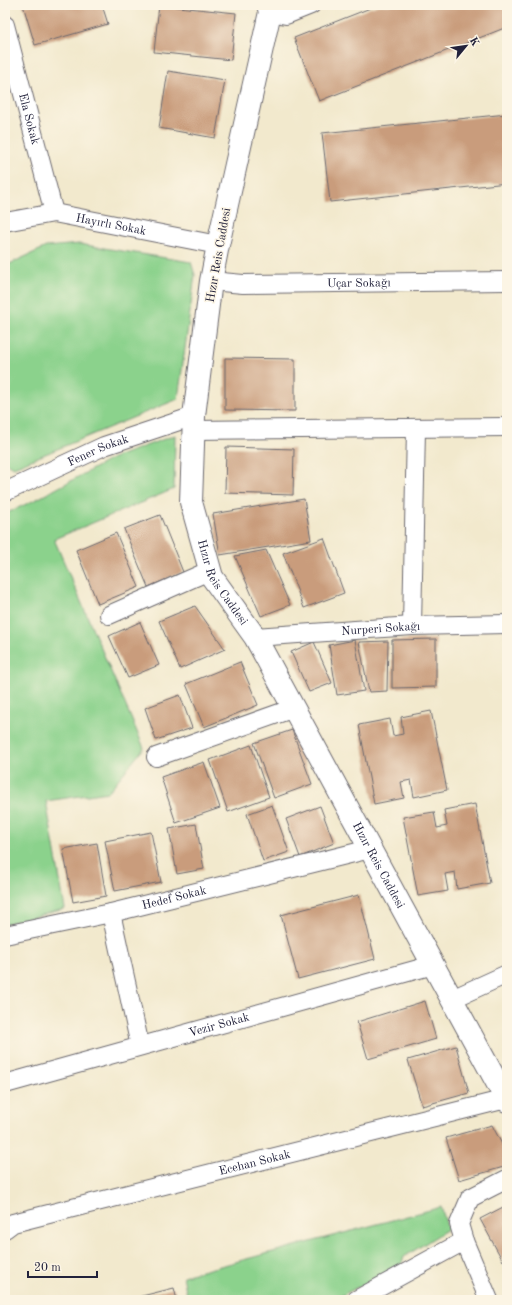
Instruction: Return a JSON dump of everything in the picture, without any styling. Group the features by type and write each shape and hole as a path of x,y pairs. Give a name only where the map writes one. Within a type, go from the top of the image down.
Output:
{"street":[{"path":"269,8 286,15 311,5"},
{"name":"Hızır Reis Caddesi","path":"269,8 211,281 194,423 191,502 212,577 255,637 507,1100"},
{"name":"Ela Sokak","path":"5,25 54,213"},
{"name":"Hayırlı Sokak","path":"5,222 54,213 218,245"},
{"name":"Uçar Sokağı","path":"211,281 243,284 507,281"},
{"name":"Fener Sokak","path":"5,492 104,446 194,423 416,429 507,427"},
{"path":"412,626 416,429"},
{"path":"109,615 210,570"},
{"name":"Nurperi Sokağı","path":"255,637 412,626 507,624"},
{"path":"156,757 294,708"},
{"name":"Hedef Sokak","path":"5,935 111,913 370,850"},
{"path":"111,913 140,1046"},
{"name":"Vezir Sokak","path":"5,1084 433,965"},
{"path":"452,999 507,974"},
{"name":"Ecehan Sokak","path":"5,1229 20,1222 507,1100"},
{"path":"489,1300 464,1241 459,1224 470,1198 507,1179"},
{"path":"356,1300 464,1241"}],"green space":[{"path":"79,244 191,262 195,275 178,399 14,467 5,463 5,266 46,247"},
{"path":"175,435 174,489 54,539 144,748 108,792 46,801 65,909 5,924 5,514 37,499 113,458"},
{"path":"441,1207 448,1229 404,1257 401,1265 333,1300 188,1300 183,1276"}],"building":[{"path":"23,5 102,5 108,24 35,45"},
{"path":"159,5 236,13 231,60 154,52"},
{"path":"378,5 507,5 507,27 319,101 294,38"},
{"path":"168,71 225,80 215,138 159,128"},
{"path":"507,114 507,183 330,202 322,133"},
{"path":"225,358 295,359 295,411 225,410"},
{"path":"226,447 294,449 293,495 225,493"},
{"path":"304,499 311,540 220,555 213,514"},
{"path":"160,515 183,572 148,587 124,529"},
{"path":"116,533 139,587 98,604 76,550"},
{"path":"324,538 344,593 304,608 283,553"},
{"path":"266,550 290,605 261,616 235,556"},
{"path":"195,606 225,649 180,669 159,621"},
{"path":"140,622 159,665 128,678 109,636"},
{"path":"436,639 436,687 392,688 392,640"},
{"path":"355,640 364,691 337,695 329,645"},
{"path":"388,641 387,691 369,692 359,642"},
{"path":"314,642 332,683 309,692 291,652"},
{"path":"240,662 258,705 204,727 186,684"},
{"path":"180,695 192,728 156,740 145,708"},
{"path":"431,711 447,790 414,797 411,780 401,782 404,798 374,804 359,725 390,719 393,736 403,734 401,717"},
{"path":"292,730 312,784 274,798 254,743"},
{"path":"251,745 269,797 228,812 210,760"},
{"path":"204,762 220,808 176,823 161,777"},
{"path":"475,804 490,883 457,889 455,872 445,874 448,891 418,896 403,817 434,812 437,828 447,826 444,810"},
{"path":"272,805 289,852 263,861 247,814"},
{"path":"320,806 334,843 300,857 286,819"},
{"path":"196,824 204,869 177,874 169,829"},
{"path":"151,832 161,882 115,891 105,841"},
{"path":"97,843 106,896 73,902 63,849"},
{"path":"359,895 375,959 298,979 281,915"},
{"path":"425,1001 436,1039 368,1059 357,1022"},
{"path":"456,1046 469,1093 422,1106 408,1060"},
{"path":"492,1125 507,1154 507,1166 459,1180 446,1138"},
{"path":"507,1205 507,1259 503,1261 480,1219"},
{"path":"174,1288 177,1300 130,1300 130,1299"}]}
